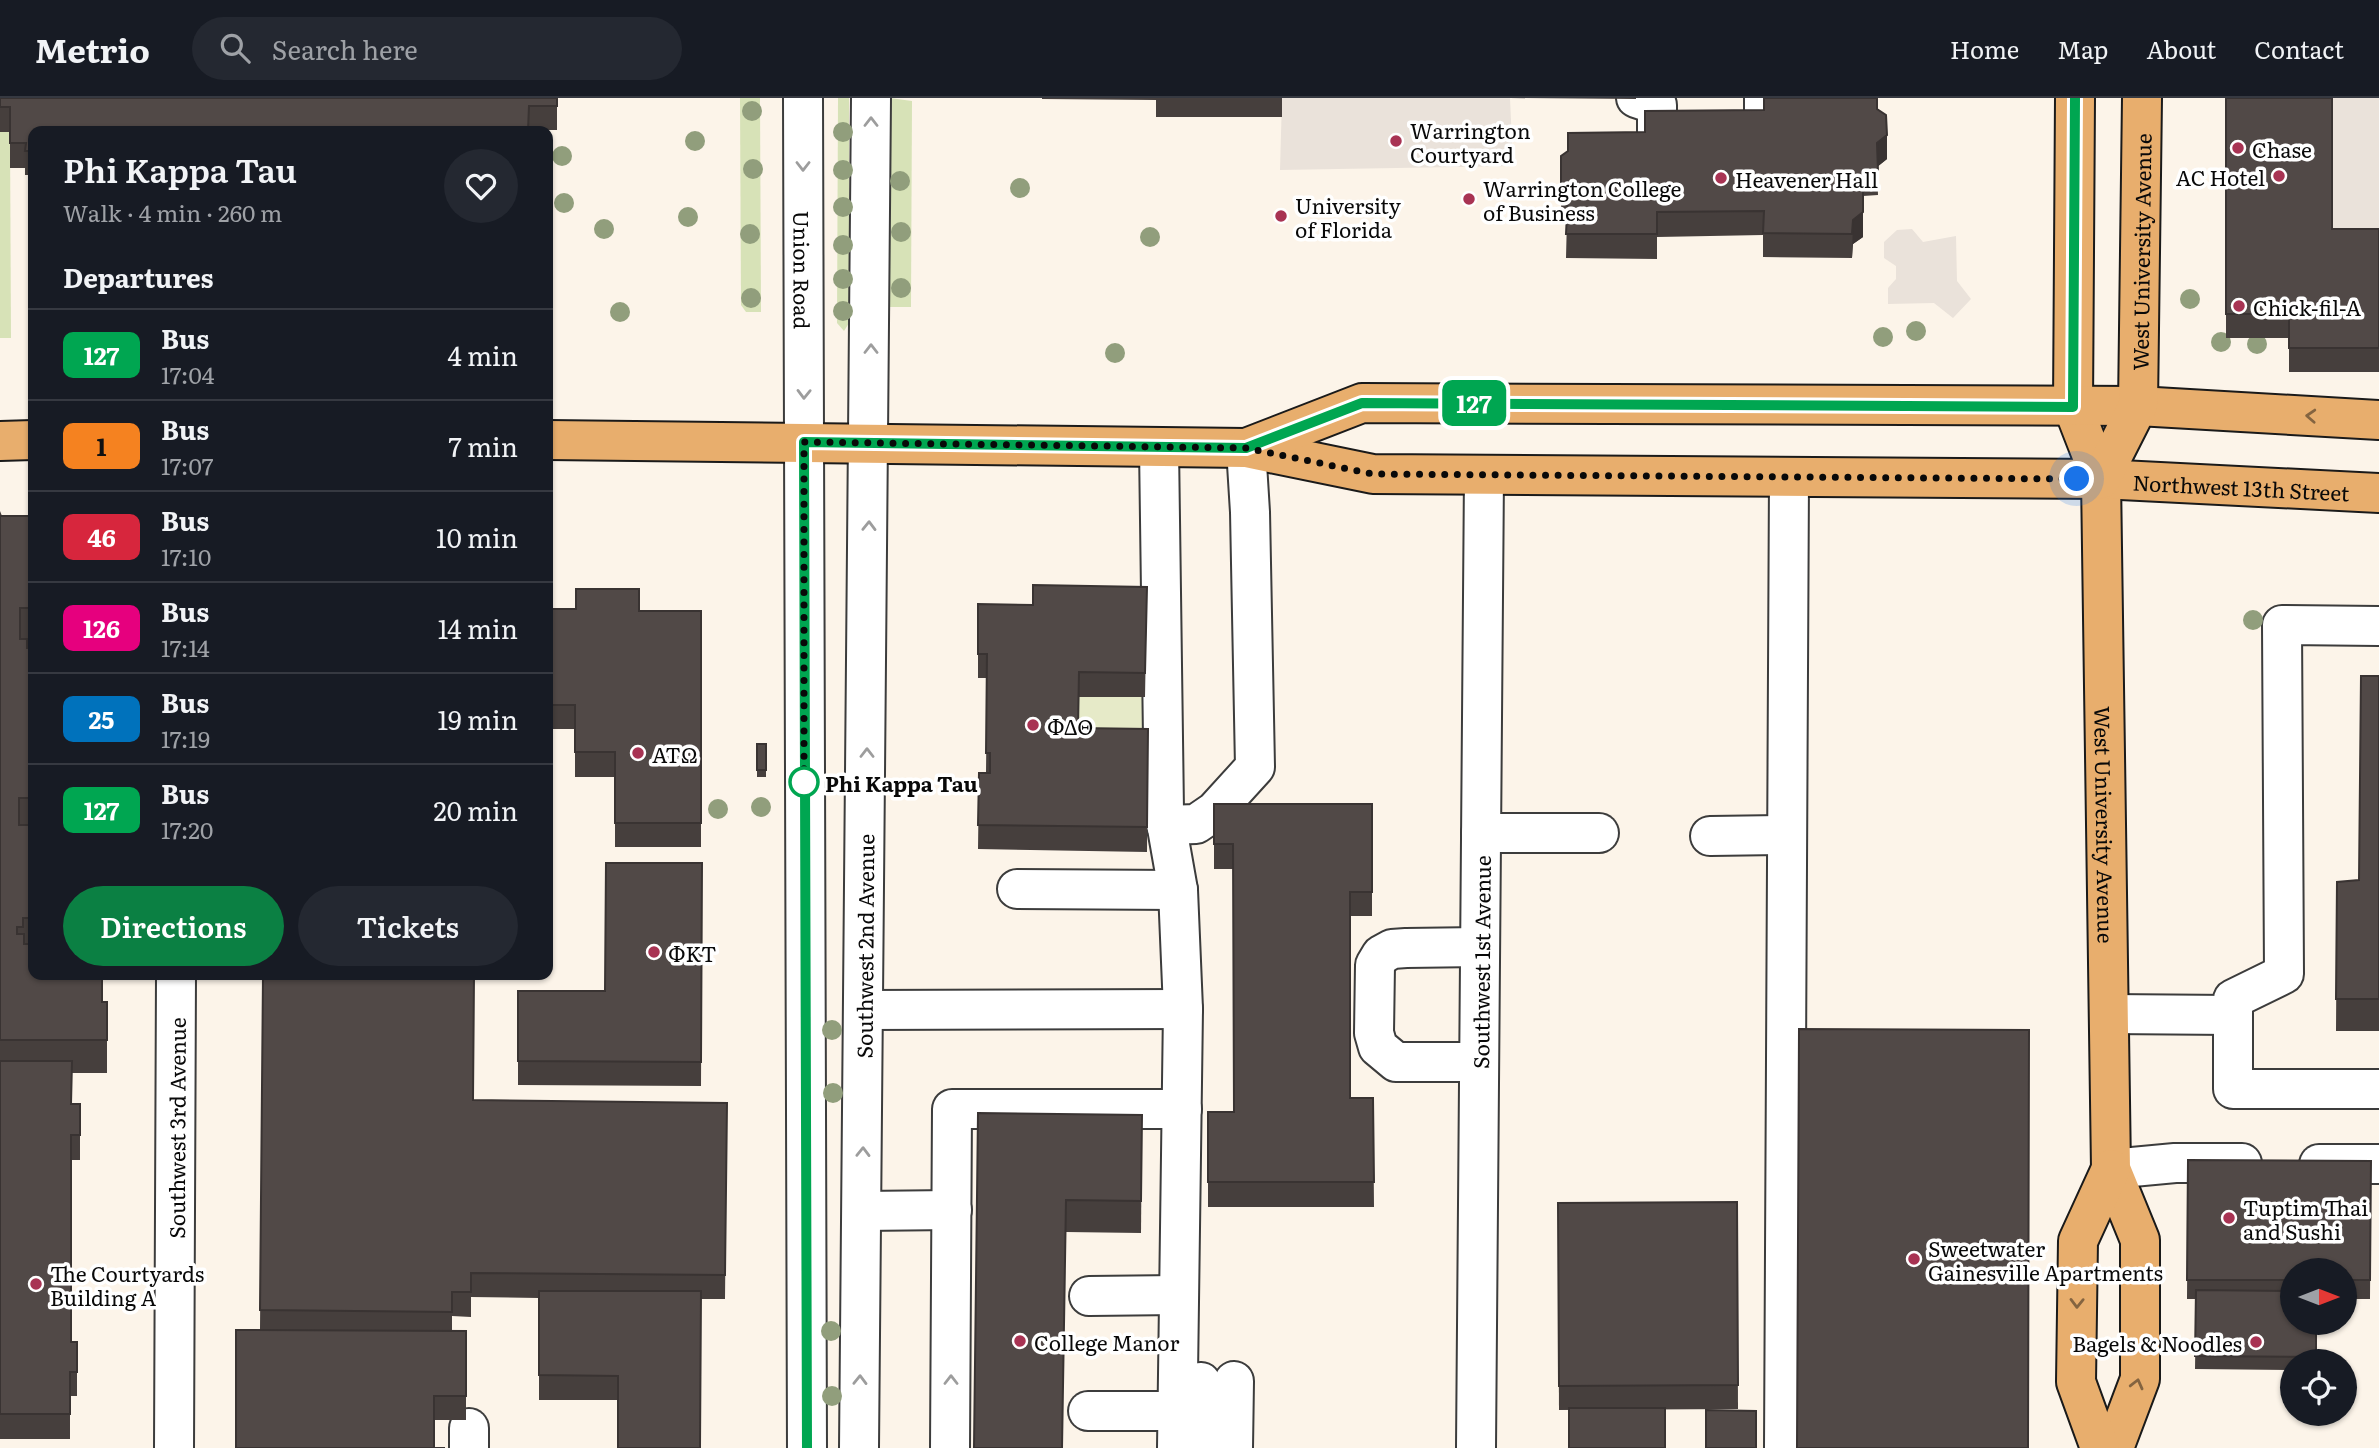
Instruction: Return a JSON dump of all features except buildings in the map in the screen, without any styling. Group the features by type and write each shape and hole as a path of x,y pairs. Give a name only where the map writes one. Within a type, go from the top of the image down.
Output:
{"main road":[{"name":"West University Avenue","path":"2075,98 2073,407 2101,479 2111,1169 2140,1240 2140,1379 2115,1448"},
{"name":"West University Avenue","path":"2101,479 2138,406 2142,98"},
{"path":"553,440 1246,448 1362,403 2138,406 2379,420"},
{"path":"0,440 28,440"},
{"name":"Northwest 13th Street","path":"1246,448 1373,474 2101,479 2379,493"},
{"name":"West University Avenue","path":"2099,1448 2076,1382 2077,1241 2111,1169"}],"street":[{"name":"Union Road","path":"803,98 804,442"},
{"path":"870,442 871,98"},
{"path":"1636,98 1657,105 1657,135 1763,135 1763,98"},
{"path":"804,442 807,1448"},
{"name":"Southwest 2nd Avenue","path":"859,1448 870,442"},
{"path":"1159,447 1166,825 1178,890 1182,1109 1200,1431 1233,1439 1234,1381"},
{"path":"1166,825 1196,824 1215,811 1255,767 1250,512 1246,448"},
{"name":"Southwest 1st Avenue","path":"1476,1448 1484,475"},
{"path":"1784,1448 1789,477"},
{"path":"2379,625 2282,625 2284,974 2233,999 2232,1015 2233,1089 2379,1089"},
{"path":"1481,833 1599,833"},
{"path":"1710,836 1787,835"},
{"path":"1017,889 1178,890"},
{"path":"1479,1062 1396,1062 1378,1046 1374,1033 1375,965 1381,955 1392,949 1480,947"},
{"name":"Southwest 3rd Avenue","path":"174,1448 176,980"},
{"path":"865,1010 1182,1009"},
{"path":"2109,1014 2232,1015"},
{"path":"950,1448 953,1109 1182,1109"},
{"path":"2111,1169 2175,1163 2379,1164"},
{"path":"862,1211 953,1210"},
{"path":"1089,1296 1190,1281"},
{"path":"1177,1448 1190,1281"},
{"path":"1088,1410 1178,1410"}],"green space":[{"path":"740,98 760,98 761,312 746,312 741,305"},
{"path":"838,98 849,98 849,323 844,331 837,323"},
{"path":"890,98 912,101 911,307 890,307"},
{"path":"0,132 10,132 11,338 0,338"},
{"path":"1079,697 1145,697 1145,753 1078,753"}],"shaded area":[{"name":"Warrington Courtyard","path":"1282,98 1510,98 1513,166 1280,170"},
{"path":"2332,98 2379,98 2379,253 2332,253"},
{"path":"1912,229 1923,242 1956,236 1957,281 1971,299 1953,318 1934,303 1888,304 1888,288 1896,279 1896,266 1884,258 1884,242 1897,230"}],"bus line":[{"name":"127","path":"807,1448 804,442 1246,448 1362,403 2073,407 2075,98"}],"place":[{"name":"Warrington Courtyard","path":"1396,141"},
{"name":"Chase","path":"2238,148"},
{"name":"AC Hotel","path":"2279,176"},
{"name":"Heavener Hall","path":"1721,178"},
{"name":"Warrington College of Business","path":"1469,199"},
{"name":"University of Florida","path":"1281,216"},
{"name":"Chick-fil-A","path":"2239,306"},
{"name":"ΦΔΘ","path":"1033,725"},
{"name":"ΑΤΩ","path":"638,753"},
{"name":"Phi Kappa Tau","path":"804,782"},
{"name":"ΦΚΤ","path":"654,952"},
{"name":"Tuptim Thai and Sushi","path":"2229,1218"},
{"name":"Sweetwater Gainesville Apartments","path":"1914,1259"},
{"name":"The Courtyards Building A","path":"36,1284"},
{"name":"College Manor","path":"1020,1341"},
{"name":"Bagels & Noodles","path":"2256,1342"}],"route":[{"path":"804,782 804,788 803,541 804,442 1246,448 1373,474 2077,479"}]}
